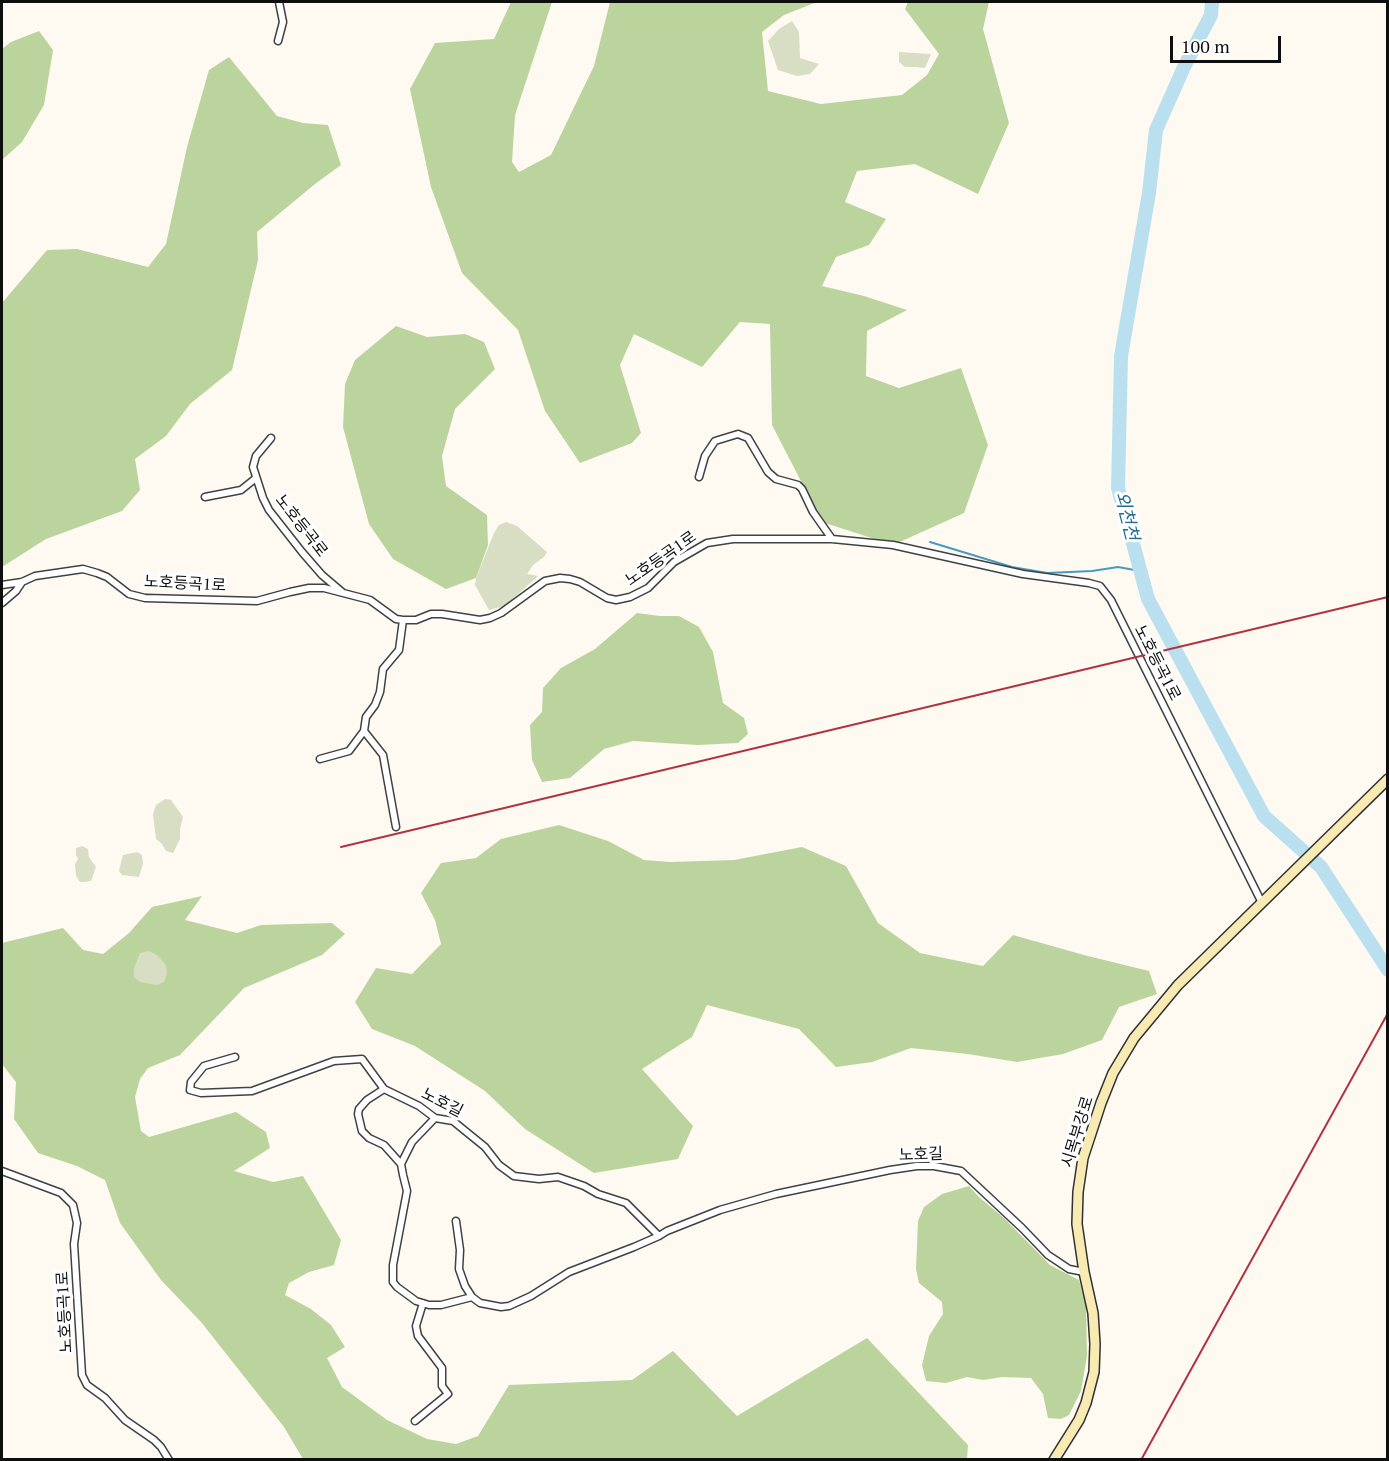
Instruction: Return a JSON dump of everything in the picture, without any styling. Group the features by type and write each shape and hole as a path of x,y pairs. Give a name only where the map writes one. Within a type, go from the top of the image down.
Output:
{"main road":[{"name":"시목부강로","path":"1054,1460 1079,1420 1094,1372 1095,1344 1092,1312 1077,1224 1078,1192 1083,1158 1113,1073 1134,1038 1178,985 1388,779"}],"street":[{"path":"278,41 283,22 279,2"},
{"path":"699,477 705,456 715,441 738,434 748,438 768,472 776,479 798,485 802,489 813,512 832,539"},
{"path":"205,496 241,490 256,478 253,467 256,456 271,438"},
{"name":"노호등곡로","path":"256,478 269,510 316,567 342,592"},
{"name":"노호등곡1로","path":"22,582 35,576 83,569 97,573 129,594 145,598 257,601 309,588 324,588 370,600 396,619 416,620 431,614 442,614 480,620 490,618 545,580 560,578 580,582 607,598 616,600 630,597 648,588 674,562 707,543 733,539 832,539 893,545 1006,571 1089,583 1100,586 1111,600 1265,900"},
{"path":"2,585 22,582"},
{"path":"2,603 16,591 22,582"},
{"path":"320,759 350,751 364,731 366,717 375,705 380,692 383,669 399,650 403,620"},
{"path":"364,731 383,755 396,827"},
{"path":"235,1057 204,1066 191,1082 190,1090 201,1093 228,1090 252,1091 334,1061 362,1059 384,1089 367,1100 359,1109 359,1120 362,1131 369,1138 384,1145 401,1164 406,1191 393,1266 393,1282 407,1295 423,1303 441,1305 472,1298 459,1269 460,1250 456,1221"},
{"name":"노호길","path":"384,1089 419,1106 435,1118 453,1121 485,1147 500,1165 514,1176 539,1179 558,1177 626,1203 659,1236"},
{"path":"401,1164 412,1142 435,1118"},
{"name":"노호길","path":"472,1298 480,1303 501,1308 509,1306 531,1296 569,1272 720,1210 776,1194 890,1170 934,1166 961,1171 1048,1255 1069,1269 1084,1272"},
{"name":"노호등곡1로","path":"2,1171 61,1193 73,1205 77,1223 75,1258 80,1303 82,1375 87,1385 105,1398 125,1420 154,1440 169,1460"},
{"path":"416,1421 448,1394 442,1386 442,1368 418,1336 416,1326 423,1303"}],"green space":[{"path":"511,2 552,2 515,115 512,162 519,172 551,155 594,66 610,2 817,2 784,15 762,32 768,91 821,104 902,95 927,75 939,54 905,9 908,2 989,2 983,29 1009,123 978,194 915,164 857,171 845,202 886,219 869,245 836,257 822,286 907,310 867,331 866,376 899,388 961,368 988,445 964,513 893,545 822,522 772,425 770,324 740,322 702,367 634,334 620,365 641,433 632,443 580,463 545,411 518,330 462,273 431,187 410,89 435,43 494,39"},
{"path":"792,21 799,32 800,58 819,64 810,74 797,76 778,70 768,41 779,29"},
{"path":"39,31 53,50 44,105 22,142 2,160 2,49 11,42"},
{"path":"899,52 931,54 925,68 905,67 899,62"},
{"path":"229,57 277,116 303,123 328,125 341,165 257,232 258,260 232,370 190,404 166,436 135,459 140,490 122,511 46,539 2,567 2,303 47,250 77,249 148,267 166,244 187,147 209,70"},
{"path":"396,326 427,337 465,334 484,342 495,369 455,409 442,456 446,486 487,515 488,545 476,578 446,589 393,559 369,524 343,427 345,384 355,360"},
{"path":"506,522 517,526 547,552 527,574 538,576 505,606 489,610 475,585 476,578 494,533 499,525"},
{"path":"637,613 679,616 699,627 713,652 723,703 744,718 748,734 738,743 698,745 633,741 604,749 570,778 542,782 532,760 530,725 542,712 543,688 561,668 595,649"},
{"path":"165,799 171,800 183,817 180,839 173,853 166,851 156,839 153,814 156,805"},
{"path":"559,825 608,841 644,860 670,862 734,860 802,847 846,866 878,923 920,953 983,966 1013,935 1149,971 1157,994 1119,1007 1102,1040 1063,1054 1017,1062 911,1048 872,1062 836,1067 799,1029 707,1005 692,1037 642,1069 693,1126 678,1159 594,1173 525,1129 485,1091 415,1046 372,1029 355,1002 376,968 412,974 441,944 435,920 421,893 441,863 476,858 501,839"},
{"path":"82,846 88,849 89,857 96,867 91,881 80,882 76,876 75,864 78,859 76,848"},
{"path":"137,852 142,855 143,864 139,877 122,875 119,871 123,855"},
{"path":"202,896 185,920 237,933 261,925 332,923 345,934 322,955 244,988 180,1055 148,1068 140,1079 135,1097 141,1131 149,1137 236,1112 266,1132 270,1148 234,1171 273,1182 303,1176 341,1240 334,1265 309,1272 289,1283 285,1295 311,1309 331,1325 345,1347 327,1358 342,1387 387,1420 427,1439 456,1444 478,1436 509,1385 632,1380 673,1351 737,1416 867,1338 968,1445 967,1459 303,1459 284,1427 201,1322 161,1280 120,1223 105,1180 77,1166 38,1153 14,1119 16,1082 2,1064 2,943 63,928 83,950 103,954 129,933 152,907"},
{"path":"149,951 157,955 166,965 167,974 164,982 157,985 140,982 134,977 134,968 140,953"},
{"path":"969,1186 1050,1265 1079,1280 1086,1305 1087,1356 1081,1391 1069,1415 1061,1419 1048,1418 1043,1394 1031,1378 1002,1377 983,1380 967,1377 946,1383 926,1381 922,1365 929,1336 943,1314 942,1302 919,1283 916,1269 918,1221 924,1207 942,1194"}],"waterway":[{"name":"외천천","path":"1212,2 1211,15 1184,67 1156,130 1149,193 1121,356 1118,488 1148,599 1264,816 1321,867 1388,970"},
{"path":"930,542 1012,567 1047,573 1118,567 1140,571"}],"railway":[{"path":"341,847 1388,597"},
{"path":"1141,1460 1388,1013"}]}
